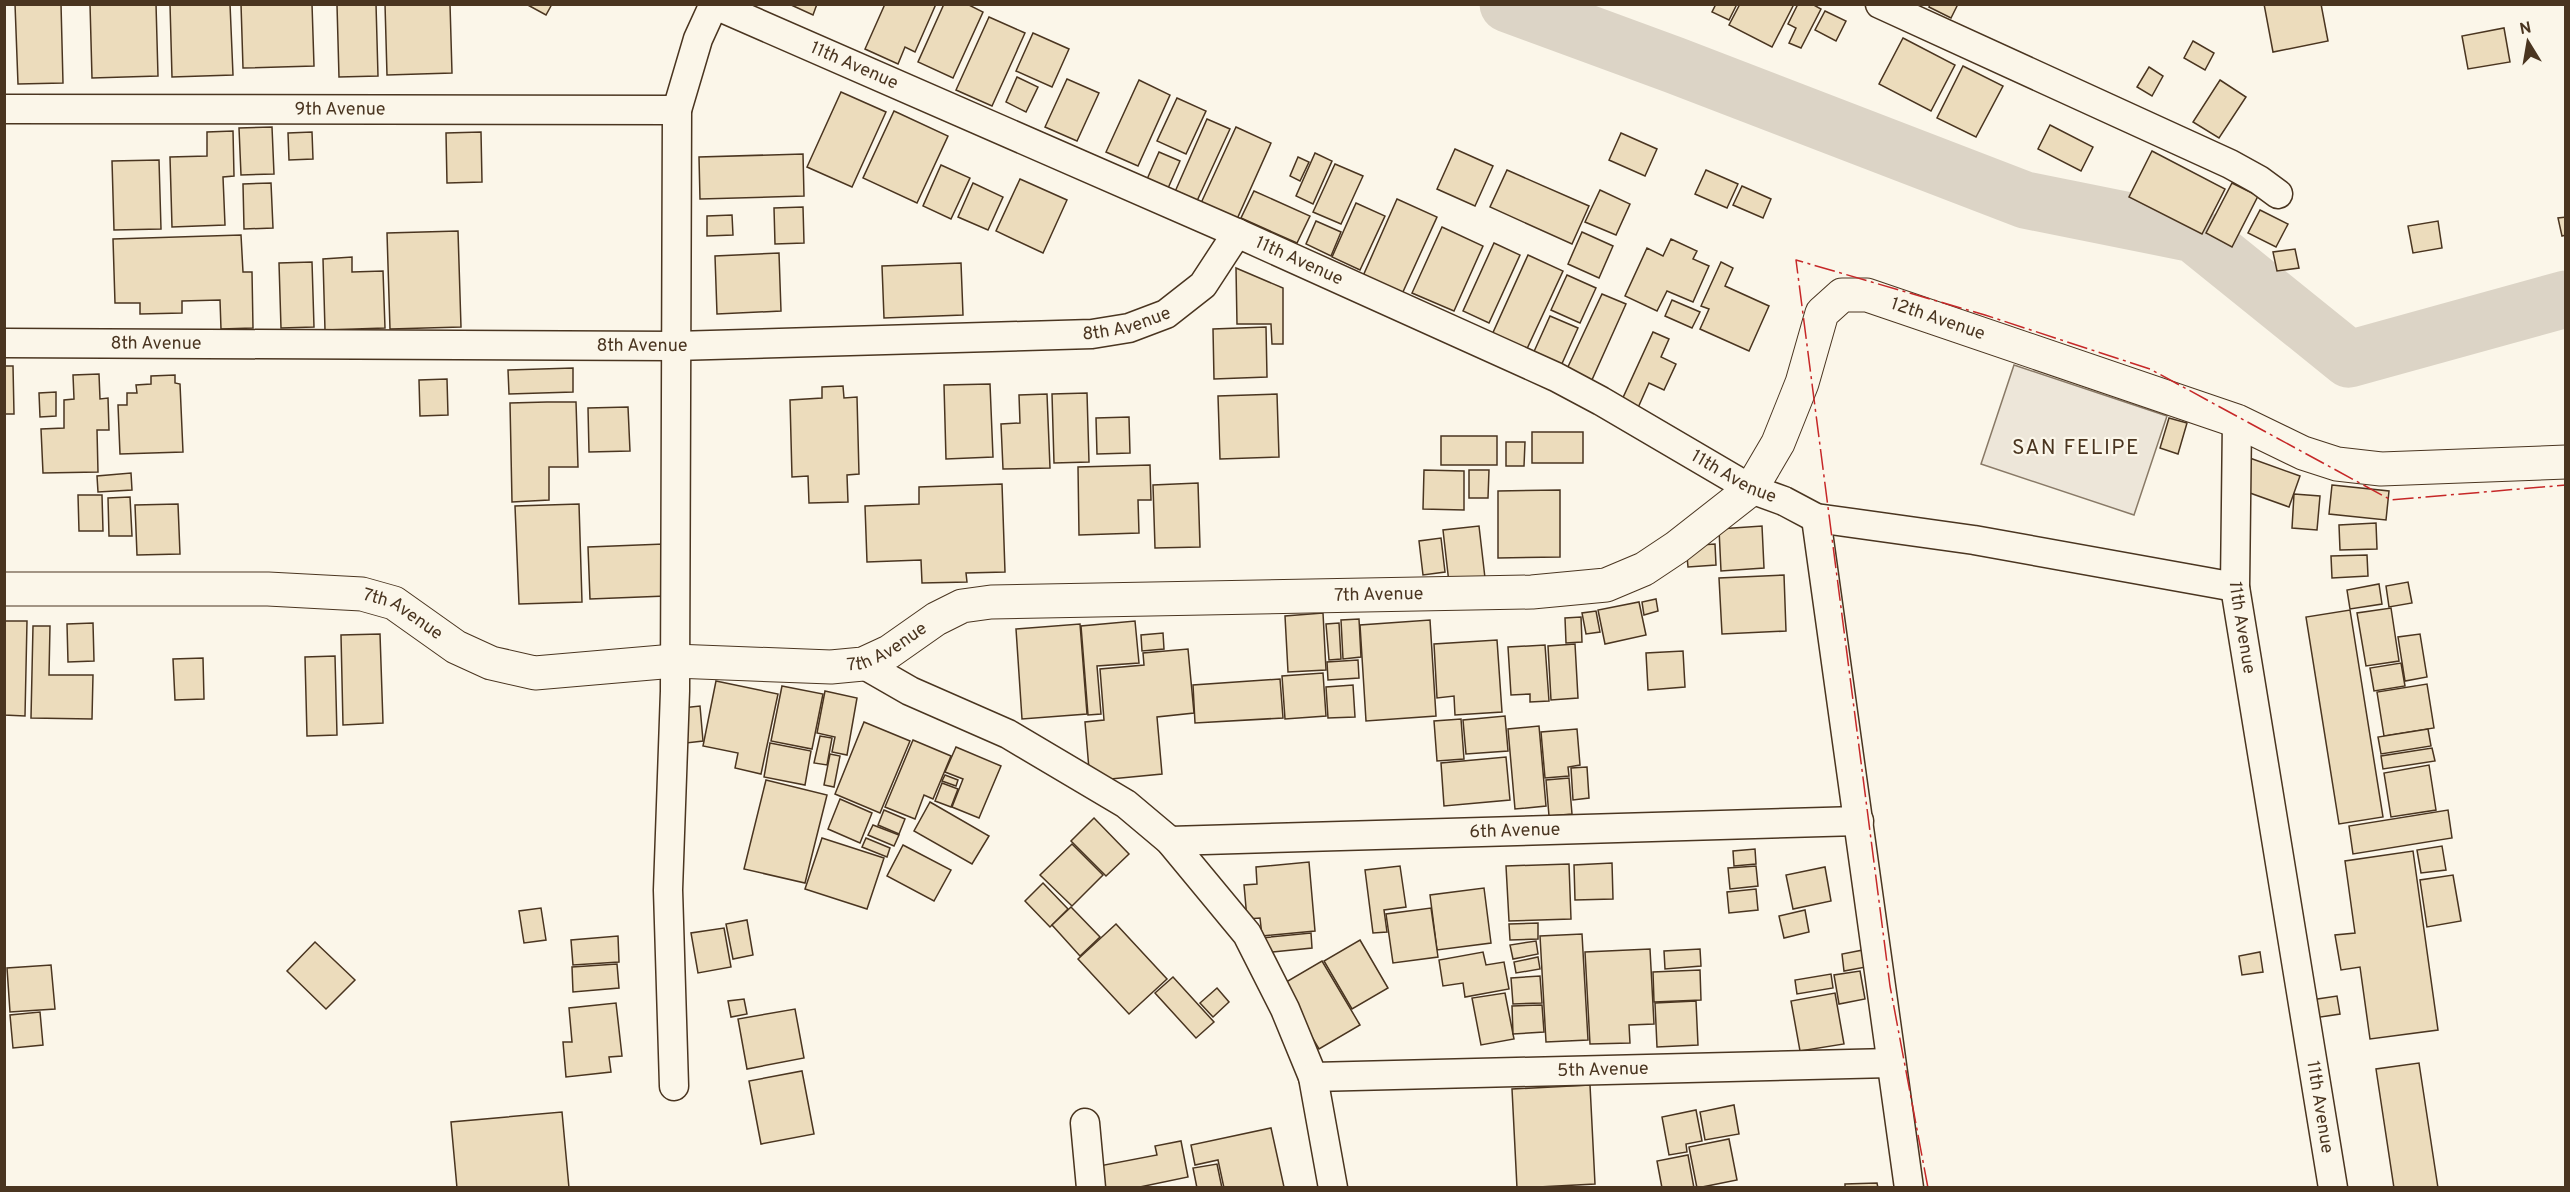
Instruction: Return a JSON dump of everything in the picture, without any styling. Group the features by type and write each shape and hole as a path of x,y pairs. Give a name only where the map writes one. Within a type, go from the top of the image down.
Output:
{"street":[{"path":"1880,4 2230,164 2259,180 2278,194"},
{"path":"674,1086 668,890 674,660 677,110 698,39 714,5"},
{"name":"11th Avenue","path":"714,5 1237,233 1556,377 1751,489 1784,501 1816,518 1974,540 2235,587 2332,1188"},
{"name":"9th Avenue","path":"4,110 677,110"},
{"name":"8th Avenue","path":"4,343 675,346 1092,334 1129,328 1166,314 1203,285 1237,233"},
{"name":"12th Avenue","path":"1751,489 1778,443 1802,382 1822,313 1842,295 1867,295 2237,421 2303,453 2337,464 2381,469 2565,462"},
{"path":"2235,587 2237,421"},
{"name":"7th Avenue","path":"4,589 268,589 362,594 394,603 456,647 491,663 535,673 674,660 831,667 863,664 889,652 936,619 962,606 991,602 1532,592 1606,585 1644,569 1751,489"},
{"path":"1816,518 1909,1188"},
{"path":"863,664 910,691 1008,734 1126,804 1170,841 1247,934 1285,1009 1313,1077 1333,1188"},
{"name":"6th Avenue","path":"1170,841 1859,821"},
{"name":"5th Avenue","path":"1313,1077 1891,1063"},
{"path":"1085,1123 1091,1188"}],"shaded area":[{"path":"2014,365 2167,416 2134,515 1981,464"}],"building":[{"path":"15,4 61,4 63,83 18,84"},
{"path":"90,4 156,4 158,76 92,78"},
{"path":"170,4 230,4 233,75 172,77"},
{"path":"241,4 312,4 314,66 243,68"},
{"path":"376,4 378,76 339,77 337,5"},
{"path":"385,4 450,4 452,73 387,75"},
{"path":"526,4 552,4 546,15"},
{"path":"789,4 817,4 813,15"},
{"path":"885,4 936,4 915,52 905,47 898,64 865,49"},
{"path":"944,4 967,4 983,12 953,78 918,62"},
{"path":"1716,4 1737,4 1729,20 1712,12"},
{"path":"1740,4 1794,4 1772,47 1729,25"},
{"path":"1798,4 1812,4 1821,9 1801,48 1789,43 1796,28 1788,24"},
{"path":"1930,4 1958,4 1951,18 1929,7"},
{"path":"2264,4 2321,4 2328,41 2273,52"},
{"path":"1825,11 1846,21 1836,41 1815,30"},
{"path":"989,17 1025,33 992,106 956,90"},
{"path":"2504,28 2510,62 2468,69 2462,36"},
{"path":"1033,33 1069,49 1052,87 1016,71"},
{"path":"1903,38 1955,65 1931,111 1879,84"},
{"path":"2193,41 2214,53 2205,70 2184,58"},
{"path":"1963,66 2003,86 1976,137 1937,118"},
{"path":"2149,67 2163,76 2152,96 2137,87"},
{"path":"1017,77 1038,87 1026,112 1006,102"},
{"path":"1067,79 1099,93 1077,141 1045,127"},
{"path":"1139,80 1170,95 1138,166 1106,152"},
{"path":"2220,80 2246,97 2219,138 2193,122"},
{"path":"841,92 886,112 852,187 807,167"},
{"path":"1177,98 1206,111 1186,154 1157,141"},
{"path":"894,111 948,136 917,203 863,178"},
{"path":"1207,119 1230,129 1196,203 1174,194"},
{"path":"2050,125 2093,147 2081,171 2038,149"},
{"path":"272,127 274,174 241,175 239,128"},
{"path":"1236,127 1271,143 1237,219 1201,203"},
{"path":"233,131 234,176 223,177 225,225 172,227 170,157 207,156 207,132"},
{"path":"312,132 313,159 289,160 288,133"},
{"path":"481,132 482,182 447,183 446,133"},
{"path":"1621,133 1657,149 1645,176 1609,160"},
{"path":"1455,149 1493,166 1475,206 1437,189"},
{"path":"2152,151 2225,189 2202,234 2129,197"},
{"path":"1159,152 1180,161 1165,195 1144,186"},
{"path":"1315,153 1332,161 1313,204 1296,196"},
{"path":"803,154 804,196 700,199 699,157"},
{"path":"1298,157 1309,162 1300,181 1290,176"},
{"path":"159,160 161,229 114,230 112,161"},
{"path":"1335,164 1363,176 1341,224 1313,212"},
{"path":"941,165 970,178 951,219 923,206"},
{"path":"1507,170 1589,206 1572,244 1490,207"},
{"path":"1706,170 1738,184 1727,208 1695,194"},
{"path":"1020,179 1067,200 1043,253 996,231"},
{"path":"271,183 273,228 244,229 243,184"},
{"path":"973,183 1003,197 988,230 958,217"},
{"path":"2232,183 2258,196 2232,247 2206,233"},
{"path":"1742,186 1771,199 1763,218 1733,205"},
{"path":"1600,190 1630,204 1616,235 1585,222"},
{"path":"1254,191 1310,216 1297,243 1241,218"},
{"path":"1397,199 1437,217 1402,294 1363,276"},
{"path":"1356,203 1385,216 1360,270 1332,257"},
{"path":"803,207 804,243 775,244 774,208"},
{"path":"2260,210 2288,224 2276,247 2248,233"},
{"path":"732,215 733,235 707,236 707,216"},
{"path":"2566,217 2566,235 2562,236 2558,218"},
{"path":"1316,221 1341,232 1331,256 1306,244"},
{"path":"2438,221 2442,248 2413,253 2408,226"},
{"path":"1442,227 1483,246 1454,311 1412,293"},
{"path":"458,231 461,327 390,329 387,233"},
{"path":"1582,232 1613,246 1599,278 1568,264"},
{"path":"241,235 243,272 252,272 253,328 221,329 220,300 182,301 182,313 140,314 140,303 115,303 113,239"},
{"path":"1671,239 1697,251 1693,259 1709,266 1693,302 1667,291 1657,311 1625,296 1647,248 1663,256"},
{"path":"1494,243 1520,255 1489,323 1463,311"},
{"path":"2295,249 2299,268 2277,271 2273,252"},
{"path":"779,253 781,311 717,314 715,256"},
{"path":"1528,255 1563,271 1525,353 1491,337"},
{"path":"352,257 352,272 383,271 385,328 325,330 323,259"},
{"path":"312,262 314,327 281,328 279,263"},
{"path":"1721,262 1733,268 1725,286 1769,306 1749,351 1700,329 1709,309 1701,306"},
{"path":"961,263 963,315 884,318 882,266"},
{"path":"1236,268 1283,288 1283,344 1272,344 1271,324 1237,324"},
{"path":"1567,275 1596,288 1580,323 1551,310"},
{"path":"1602,294 1626,304 1591,382 1566,371"},
{"path":"1672,300 1700,312 1692,328 1665,316"},
{"path":"1550,316 1578,328 1560,368 1532,356"},
{"path":"1266,327 1267,377 1214,379 1213,329"},
{"path":"1653,332 1669,339 1661,357 1676,364 1664,390 1649,383 1637,410 1621,402"},
{"path":"4,366 13,366 14,414 4,414"},
{"path":"573,368 573,392 509,394 508,370"},
{"path":"99,374 100,399 108,398 109,430 97,430 98,472 43,473 41,429 64,428 64,400 74,399 73,375"},
{"path":"175,375 175,383 180,384 183,452 120,454 118,405 127,405 127,393 137,393 136,385 151,384 151,376"},
{"path":"447,379 448,415 420,416 419,380"},
{"path":"990,384 993,457 946,459 944,385"},
{"path":"843,386 844,398 857,397 859,474 847,475 848,502 809,503 808,476 792,477 790,400 822,398 822,387"},
{"path":"56,392 56,416 40,417 39,393"},
{"path":"1087,393 1089,462 1054,463 1052,394"},
{"path":"1047,394 1050,468 1003,469 1001,424 1020,423 1019,395"},
{"path":"1277,394 1279,457 1220,459 1218,396"},
{"path":"576,402 578,467 549,467 549,500 512,502 510,403"},
{"path":"628,407 630,451 589,452 588,408"},
{"path":"1129,417 1130,453 1097,454 1096,418"},
{"path":"2169,418 2187,423 2178,454 2160,448"},
{"path":"1532,432 1583,432 1583,463 1532,463"},
{"path":"1441,436 1497,436 1497,465 1441,465"},
{"path":"1506,442 1525,442 1524,466 1506,466"},
{"path":"2247,457 2300,476 2289,507 2236,488"},
{"path":"1150,465 1151,500 1138,500 1139,533 1079,535 1078,467"},
{"path":"1424,470 1464,471 1464,510 1423,509"},
{"path":"1469,470 1489,470 1488,498 1469,498"},
{"path":"131,473 132,490 98,492 97,476"},
{"path":"1198,483 1200,547 1155,548 1153,485"},
{"path":"1002,484 1005,572 966,573 967,582 922,583 921,560 867,562 865,506 919,504 919,487"},
{"path":"2332,485 2389,491 2386,520 2329,514"},
{"path":"1560,490 1560,557 1498,558 1498,491"},
{"path":"2294,494 2320,496 2317,530 2292,528"},
{"path":"78,495 102,495 103,531 79,531"},
{"path":"130,497 132,536 109,536 108,498"},
{"path":"178,504 180,554 137,555 135,505"},
{"path":"579,504 582,602 519,604 515,506"},
{"path":"2376,523 2377,549 2340,550 2339,525"},
{"path":"1479,526 1485,578 1449,583 1443,530"},
{"path":"1762,526 1764,568 1721,571 1719,529"},
{"path":"1441,538 1445,572 1423,575 1419,541"},
{"path":"664,544 666,596 590,599 588,547"},
{"path":"1715,544 1716,565 1688,567 1686,546"},
{"path":"2367,555 2368,576 2332,578 2331,556"},
{"path":"1784,575 1786,631 1722,634 1719,578"},
{"path":"2408,582 2412,603 2389,607 2386,586"},
{"path":"2379,584 2382,604 2350,609 2347,590"},
{"path":"1656,599 1658,611 1644,615 1642,602"},
{"path":"1639,602 1646,635 1605,644 1598,610"},
{"path":"2391,608 2399,661 2366,666 2357,613"},
{"path":"2350,610 2383,817 2339,824 2306,617"},
{"path":"1596,611 1600,632 1586,634 1582,613"},
{"path":"1323,613 1326,670 1288,672 1285,616"},
{"path":"1581,617 1582,642 1566,643 1565,618"},
{"path":"1359,619 1361,657 1343,659 1341,620"},
{"path":"1430,620 1436,716 1366,721 1360,625"},
{"path":"4,621 27,621 25,716 4,715"},
{"path":"1135,621 1139,663 1097,666 1101,714 1088,715 1081,626"},
{"path":"93,623 94,661 68,662 67,624"},
{"path":"1339,623 1341,659 1329,660 1326,624"},
{"path":"1080,624 1087,714 1022,719 1016,629"},
{"path":"33,626 50,626 49,675 93,675 92,719 31,718"},
{"path":"1163,633 1164,649 1142,651 1141,635"},
{"path":"380,634 383,723 343,725 341,635"},
{"path":"2420,634 2427,677 2405,681 2398,637"},
{"path":"1497,640 1502,712 1455,715 1454,696 1437,698 1434,644"},
{"path":"1575,644 1578,698 1551,700 1548,646"},
{"path":"1545,645 1549,701 1530,702 1530,694 1511,695 1508,647"},
{"path":"1188,649 1194,713 1157,717 1162,774 1090,781 1085,722 1104,720 1100,669 1144,665 1143,653"},
{"path":"1683,651 1685,687 1648,690 1646,653"},
{"path":"335,656 337,735 307,736 305,657"},
{"path":"203,658 204,699 175,700 173,659"},
{"path":"1358,660 1359,678 1328,680 1327,662"},
{"path":"2401,663 2405,686 2374,691 2370,668"},
{"path":"1323,673 1326,716 1285,719 1282,676"},
{"path":"1280,679 1283,718 1195,723 1193,685"},
{"path":"716,681 778,694 761,774 735,768 738,753 703,746"},
{"path":"2427,684 2434,728 2384,736 2377,692"},
{"path":"1353,685 1355,717 1328,718 1326,687"},
{"path":"782,686 823,694 812,749 771,741"},
{"path":"825,691 857,698 847,755 832,752 835,737 817,733"},
{"path":"700,706 703,741 686,743 682,708"},
{"path":"1505,716 1508,751 1466,754 1463,720"},
{"path":"1461,719 1464,759 1437,761 1434,721"},
{"path":"864,722 910,741 880,813 835,794"},
{"path":"1539,726 1546,806 1515,809 1508,729"},
{"path":"1577,729 1580,765 1568,767 1569,776 1545,778 1541,732"},
{"path":"2428,729 2431,746 2381,754 2378,737"},
{"path":"820,736 832,738 827,765 814,763"},
{"path":"913,740 951,756 933,799 924,795 915,819 885,807"},
{"path":"770,743 811,751 805,785 764,777"},
{"path":"956,747 1001,766 979,818 952,807 963,779 945,772"},
{"path":"2432,748 2435,761 2383,769 2381,756"},
{"path":"830,754 840,756 834,787 824,785"},
{"path":"1506,757 1510,800 1444,806 1441,763"},
{"path":"2429,765 2436,810 2391,817 2384,773"},
{"path":"1587,767 1589,798 1573,800 1571,768"},
{"path":"945,775 958,780 956,786 942,781"},
{"path":"1569,778 1572,814 1549,816 1546,780"},
{"path":"766,780 827,795 805,883 744,869"},
{"path":"942,783 958,789 951,807 935,801"},
{"path":"840,799 872,813 860,843 828,829"},
{"path":"930,802 989,836 972,864 914,831"},
{"path":"884,810 905,819 899,834 878,825"},
{"path":"2448,810 2452,838 2353,854 2349,826"},
{"path":"1094,818 1129,854 1106,876 1071,841"},
{"path":"873,825 899,835 894,846 868,835"},
{"path":"822,838 884,858 867,909 805,889"},
{"path":"866,838 890,848 887,857 862,847"},
{"path":"1072,844 1103,875 1072,906 1040,875"},
{"path":"903,845 951,870 934,901 887,876"},
{"path":"2442,846 2446,870 2421,873 2417,850"},
{"path":"1755,849 1756,864 1734,866 1733,851"},
{"path":"2413,851 2438,1030 2370,1039 2360,967 2341,970 2335,935 2355,933 2345,861"},
{"path":"1309,862 1315,931 1262,936 1260,918 1247,919 1244,885 1257,884 1256,867"},
{"path":"1612,863 1613,899 1575,900 1574,865"},
{"path":"1569,864 1571,919 1509,921 1506,866"},
{"path":"1400,866 1406,907 1384,910 1387,932 1373,933 1365,870"},
{"path":"1756,866 1758,886 1730,889 1728,868"},
{"path":"1825,867 1831,901 1793,909 1786,875"},
{"path":"2453,875 2461,921 2427,927 2420,880"},
{"path":"1043,883 1068,909 1050,927 1025,901"},
{"path":"1484,888 1491,943 1437,950 1430,895"},
{"path":"1756,889 1758,910 1729,913 1727,892"},
{"path":"1071,907 1100,937 1080,956 1052,925"},
{"path":"541,908 546,940 524,943 519,911"},
{"path":"1431,908 1438,957 1393,963 1386,914"},
{"path":"1805,910 1809,932 1784,938 1779,916"},
{"path":"747,920 753,955 733,959 726,924"},
{"path":"1538,923 1538,939 1510,940 1509,924"},
{"path":"1116,924 1167,979 1129,1014 1078,959"},
{"path":"724,928 731,967 698,973 691,933"},
{"path":"1311,933 1312,948 1262,953 1261,938"},
{"path":"1582,934 1588,1040 1546,1042 1540,936"},
{"path":"618,936 619,962 573,965 571,940"},
{"path":"1360,940 1388,988 1352,1009 1324,961"},
{"path":"1536,941 1538,954 1513,959 1510,945"},
{"path":"315,942 355,980 326,1009 287,971"},
{"path":"1650,949 1654,1024 1629,1025 1630,1043 1590,1044 1585,952"},
{"path":"1700,949 1701,966 1665,969 1664,951"},
{"path":"1863,950 1866,967 1844,971 1842,954"},
{"path":"1483,952 1486,965 1504,962 1509,989 1465,997 1463,983 1443,986 1439,960"},
{"path":"2260,952 2263,972 2242,975 2239,956"},
{"path":"1538,957 1540,969 1516,973 1514,962"},
{"path":"1322,961 1360,1025 1319,1049 1281,985"},
{"path":"617,964 619,988 573,992 572,967"},
{"path":"51,965 55,1009 10,1012 7,968"},
{"path":"1700,970 1701,1000 1654,1002 1653,972"},
{"path":"1860,971 1865,999 1839,1004 1834,975"},
{"path":"1831,974 1833,988 1797,994 1795,980"},
{"path":"1540,976 1542,1003 1513,1004 1511,978"},
{"path":"1173,977 1214,1022 1196,1038 1155,993"},
{"path":"1217,988 1229,1002 1213,1017 1200,1003"},
{"path":"1505,993 1514,1039 1481,1045 1472,998"},
{"path":"1835,993 1844,1044 1800,1051 1791,1001"},
{"path":"2337,996 2340,1014 2314,1018 2311,1000"},
{"path":"744,999 747,1014 731,1017 728,1001"},
{"path":"1696,1001 1698,1045 1657,1047 1655,1003"},
{"path":"616,1003 622,1056 609,1057 611,1072 566,1077 563,1042 572,1042 569,1008"},
{"path":"1542,1005 1544,1032 1513,1034 1512,1006"},
{"path":"795,1009 804,1058 747,1069 738,1019"},
{"path":"40,1012 43,1045 13,1048 10,1015"},
{"path":"2419,1063 2438,1188 2394,1188 2376,1069"},
{"path":"802,1071 814,1134 761,1144 749,1081"},
{"path":"1590,1085 1595,1184 1517,1188 1512,1089"},
{"path":"1734,1105 1739,1134 1705,1140 1700,1112"},
{"path":"1696,1110 1702,1141 1686,1144 1687,1152 1669,1155 1662,1117"},
{"path":"562,1112 569,1188 457,1188 451,1122"},
{"path":"1271,1128 1284,1187 1224,1188 1218,1160 1195,1165 1191,1145"},
{"path":"1729,1139 1737,1180 1697,1188 1689,1147"},
{"path":"1181,1141 1188,1177 1135,1188 1103,1188 1099,1166 1157,1155 1155,1146"},
{"path":"1688,1155 1694,1188 1662,1188 1657,1161"},
{"path":"1217,1164 1222,1188 1197,1188 1193,1168"},
{"path":"1877,1183 1878,1188 1845,1188 1845,1184"}],"waterway":[{"path":"1508,4 1674,65 2025,200 2194,234 2349,359 2566,299"}],"power":[{"path":"1928,1188 1890,986 1796,260 1985,315 2150,369 2391,500 2566,485"}],"district":[{"name":"SAN FELIPE","path":"2076,448"}]}
